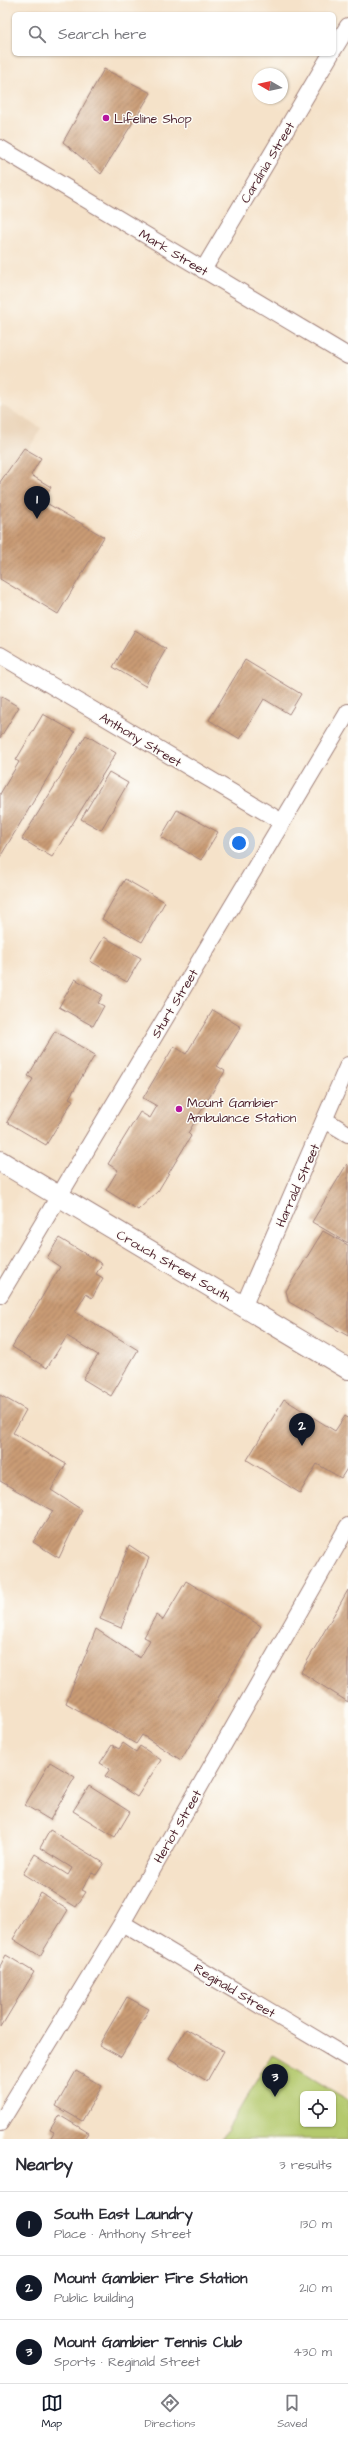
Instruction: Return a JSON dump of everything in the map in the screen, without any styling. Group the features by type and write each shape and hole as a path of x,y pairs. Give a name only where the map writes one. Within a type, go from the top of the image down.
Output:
{"street":[{"path":"336,47 348,26"},
{"name":"Cardinia Street","path":"203,270 330,56"},
{"name":"Mark Street","path":"0,148 348,356"},
{"name":"Anthony Street","path":"0,655 282,822"},
{"name":"Sturt Street","path":"0,1295 348,712"},
{"name":"Harrald Street","path":"244,1305 348,1066"},
{"path":"325,1120 348,1134"},
{"name":"Crouch Street South","path":"0,1161 244,1305 348,1369"},
{"name":"Heriot Street","path":"0,2123 122,1923 348,1526"},
{"name":"Reginald Street","path":"122,1923 347,2054"}],"shaded area":[{"path":"0,404 41,428 0,499"}],"green space":[{"path":"272,2054 333,2091 300,2091 300,2127 336,2127 336,2093 348,2100 348,2139 222,2139"}],"building":[{"name":"Lifeline Shop","path":"104,69 151,93 101,174 63,142"},
{"path":"24,448 41,458 31,475 51,487 43,501 104,537 58,614 0,579 0,482"},
{"path":"135,630 166,649 145,686 113,667"},
{"path":"245,660 301,694 289,714 264,699 240,739 209,720"},
{"path":"0,696 19,707 0,738"},
{"path":"43,714 75,732 0,857 0,794 19,762 16,760"},
{"path":"86,735 116,753 52,857 22,839"},
{"path":"109,772 128,783 101,830 81,819"},
{"path":"177,810 218,832 201,860 161,837"},
{"path":"125,879 165,902 142,942 102,919"},
{"path":"104,937 141,958 127,982 90,961"},
{"path":"75,979 103,995 98,1003 104,1006 93,1026 59,1007"},
{"name":"Mount Gambier Ambulance Station","path":"213,1010 241,1027 217,1066 225,1071 188,1133 191,1136 158,1191 138,1210 106,1190 118,1170 108,1164 140,1112 150,1118 157,1106 143,1098 174,1046 186,1054"},
{"path":"55,1031 95,1055 69,1098 73,1100 46,1145 7,1122 33,1079 28,1076"},
{"path":"347,1164 348,1165 348,1243 312,1222"},
{"path":"323,1231 348,1245 348,1336 289,1302 286,1291"},
{"path":"59,1238 102,1264 96,1274 103,1278 92,1298 86,1294 75,1312 138,1350 111,1396 83,1379 98,1355 67,1336 47,1368 12,1347 60,1267 47,1258"},
{"path":"0,1395 26,1410 13,1433 66,1464 51,1490 82,1510 59,1558 33,1542 53,1511 0,1481"},
{"path":"284,1399 335,1431 345,1416 348,1418 348,1467 341,1478 317,1464 300,1493 247,1460"},
{"path":"129,1545 149,1558 121,1628 100,1619"},
{"path":"186,1581 261,1626 181,1760 142,1735 136,1744 66,1703 96,1629 140,1658 150,1640 144,1637 156,1615 163,1620"},
{"path":"348,1590 348,1702 301,1672"},
{"path":"123,1743 136,1752 140,1746 161,1760 137,1797 105,1776 110,1769 100,1763 112,1745 119,1749"},
{"path":"50,1762 75,1777 50,1820 25,1805"},
{"path":"89,1786 130,1812 115,1837 73,1811"},
{"path":"50,1830 104,1863 96,1875 92,1873 82,1890 86,1892 76,1907 23,1874 35,1854 68,1875 72,1868 40,1848"},
{"path":"41,1893 68,1910 40,1956 13,1939"},
{"path":"6,1955 34,1972 1,2027 0,1966"},
{"path":"127,1997 149,2009 121,2057 99,2045"},
{"path":"186,2029 224,2051 207,2081 169,2058"},
{"path":"76,2071 102,2086 82,2121 56,2106"},
{"path":"59,2115 89,2133 85,2139 50,2139 54,2132 50,2130"}],"place":[{"name":"Lifeline Shop","path":"106,118"},
{"name":"South East Laundry","path":"37,519"},
{"name":"Mount Gambier Ambulance Station","path":"179,1109"},
{"name":"Mount Gambier Fire Station","path":"302,1446"},
{"name":"Mount Gambier Tennis Club","path":"275,2097"}]}
